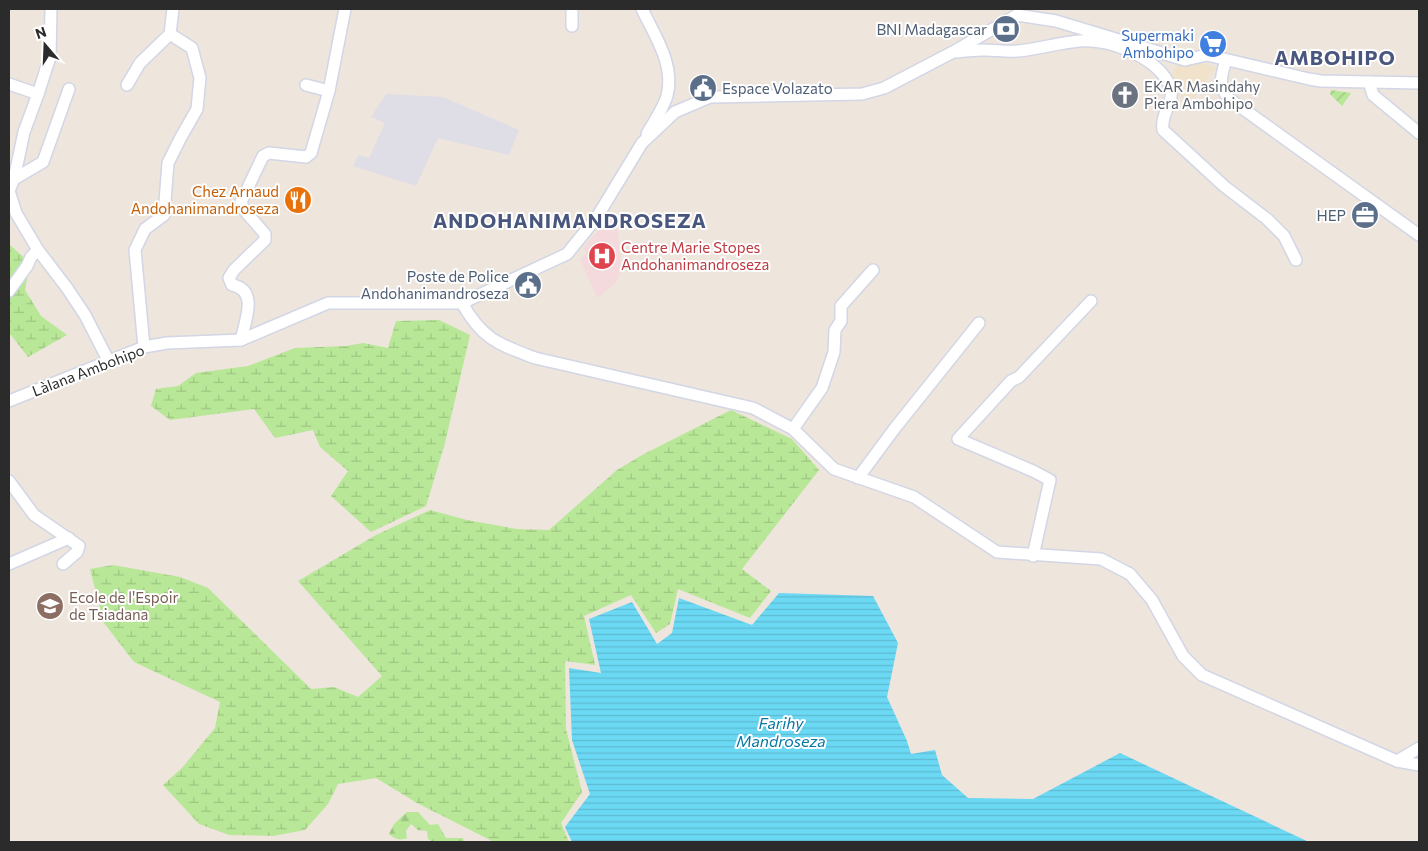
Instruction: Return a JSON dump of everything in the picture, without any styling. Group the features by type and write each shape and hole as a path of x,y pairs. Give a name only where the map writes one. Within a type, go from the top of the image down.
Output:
{"street":[{"path":"51,9 50,57 24,132 14,180 9,191 16,214 38,250 85,315 110,362"},
{"path":"127,85 140,63 170,34 173,9"},
{"path":"241,340 248,299 246,291 241,287 232,285 229,278 234,270 265,240 265,234 244,210 242,202 263,156 269,153 306,157 311,153 329,91 345,9"},
{"path":"572,9 572,26"},
{"path":"642,9 663,52 669,74 666,97 642,143"},
{"path":"1017,12 1056,21 1185,60 1207,55 1309,79 1419,83"},
{"name":"Làlana Ambohipo","path":"9,401 144,347 167,343 241,340 328,303 462,303 567,254 597,217 642,143 676,112 710,97 862,94 884,88 953,52 1017,12"},
{"path":"144,347 135,250 144,229 164,215 168,163 197,109 200,78 192,48 170,34"},
{"path":"953,52 984,50 1017,52 1080,41 1116,46 1135,53 1148,61 1170,86 1172,93 1161,121 1162,130 1224,186 1267,219 1284,236 1296,260"},
{"path":"1226,60 1220,79 1222,89 1228,98 1419,235"},
{"path":"1369,82 1373,95 1419,133"},
{"path":"9,84 38,94"},
{"path":"306,85 329,91"},
{"path":"14,180 43,162 69,89"},
{"path":"9,291 28,266 30,257 38,250"},
{"path":"793,429 822,388 834,352 835,330 841,321 841,306 873,270"},
{"path":"1033,556 1050,480 958,439 1011,381 1019,377 1091,301"},
{"path":"462,303 472,321 488,336 508,348 535,358 753,408 793,429 834,469 914,497 997,552 1033,556 1101,559 1130,574 1152,600 1183,656 1202,675 1397,761 1419,765"},
{"path":"858,478 895,428 979,323"},
{"path":"9,481 34,515 79,546 80,548 63,564"},
{"path":"9,564 69,538"},
{"path":"1397,761 1419,748"}],"shaded area":[{"path":"1184,56 1216,68 1188,105 1168,79"},
{"path":"386,94 443,97 519,130 509,155 438,138 416,186 353,166 358,155 369,158 385,123 371,117"},
{"name":"Centre Marie Stopes Andohanimandroseza","path":"610,217 617,227 622,270 615,284 597,298 580,259 587,253 583,248"}],"green space":[{"path":"1331,90 1351,93 1342,106 1330,94"},
{"path":"9,244 30,263 25,290 41,316 67,335 28,357 11,335 9,335"},
{"path":"439,320 470,335 445,443 426,506 371,532 331,496 348,471 320,447 313,430 275,438 254,409 170,420 151,406 156,389 178,386 196,373 248,366 295,348 346,346 363,343 388,348 396,321"},
{"path":"731,410 792,439 819,470 742,569 771,591 750,618 678,589 670,624 656,633 631,595 584,616 595,665 565,661 566,729 582,792 561,823 569,842 494,842 417,803 376,778 338,784 328,804 305,830 273,836 229,835 199,824 163,785 182,768 215,728 220,702 134,662 104,623 90,569 113,565 180,577 208,588 311,689 334,687 358,697 382,676 298,581 376,535 430,510 467,520 517,529 549,530 617,470 642,455"},
{"path":"407,812 418,812 430,825 438,824 446,838 463,838 464,842 433,842 428,839 427,831 418,830 411,824 406,831 407,838 395,838 389,834 394,824"}],"water":[{"name":"Farihy Mandroseza","path":"779,593 873,596 898,643 887,697 911,754 935,750 942,775 968,798 1033,799 1120,753 1309,842 572,842 565,827 590,794 572,740 569,668 601,673 589,619 632,602 657,644 672,633 679,598 752,625"}],"place":[{"name":"BNI Madagascar","path":"1006,29"},
{"name":"Supermaki Ambohipo","path":"1213,44"},
{"name":"Espace Volazato","path":"703,88"},
{"name":"EKAR Masindahy Piera Ambohipo","path":"1125,95"},
{"name":"Chez Arnaud Andohanimandroseza","path":"298,200"},
{"name":"HEP","path":"1365,215"},
{"name":"Centre Marie Stopes Andohanimandroseza","path":"602,256"},
{"name":"Poste de Police Andohanimandroseza","path":"528,285"},
{"name":"Ecole de l'Espoir de Tsiadana","path":"50,606"}],"district":[{"name":"AMBOHIPO","path":"1335,57"},
{"name":"ANDOHANIMANDROSEZA","path":"570,220"}]}
